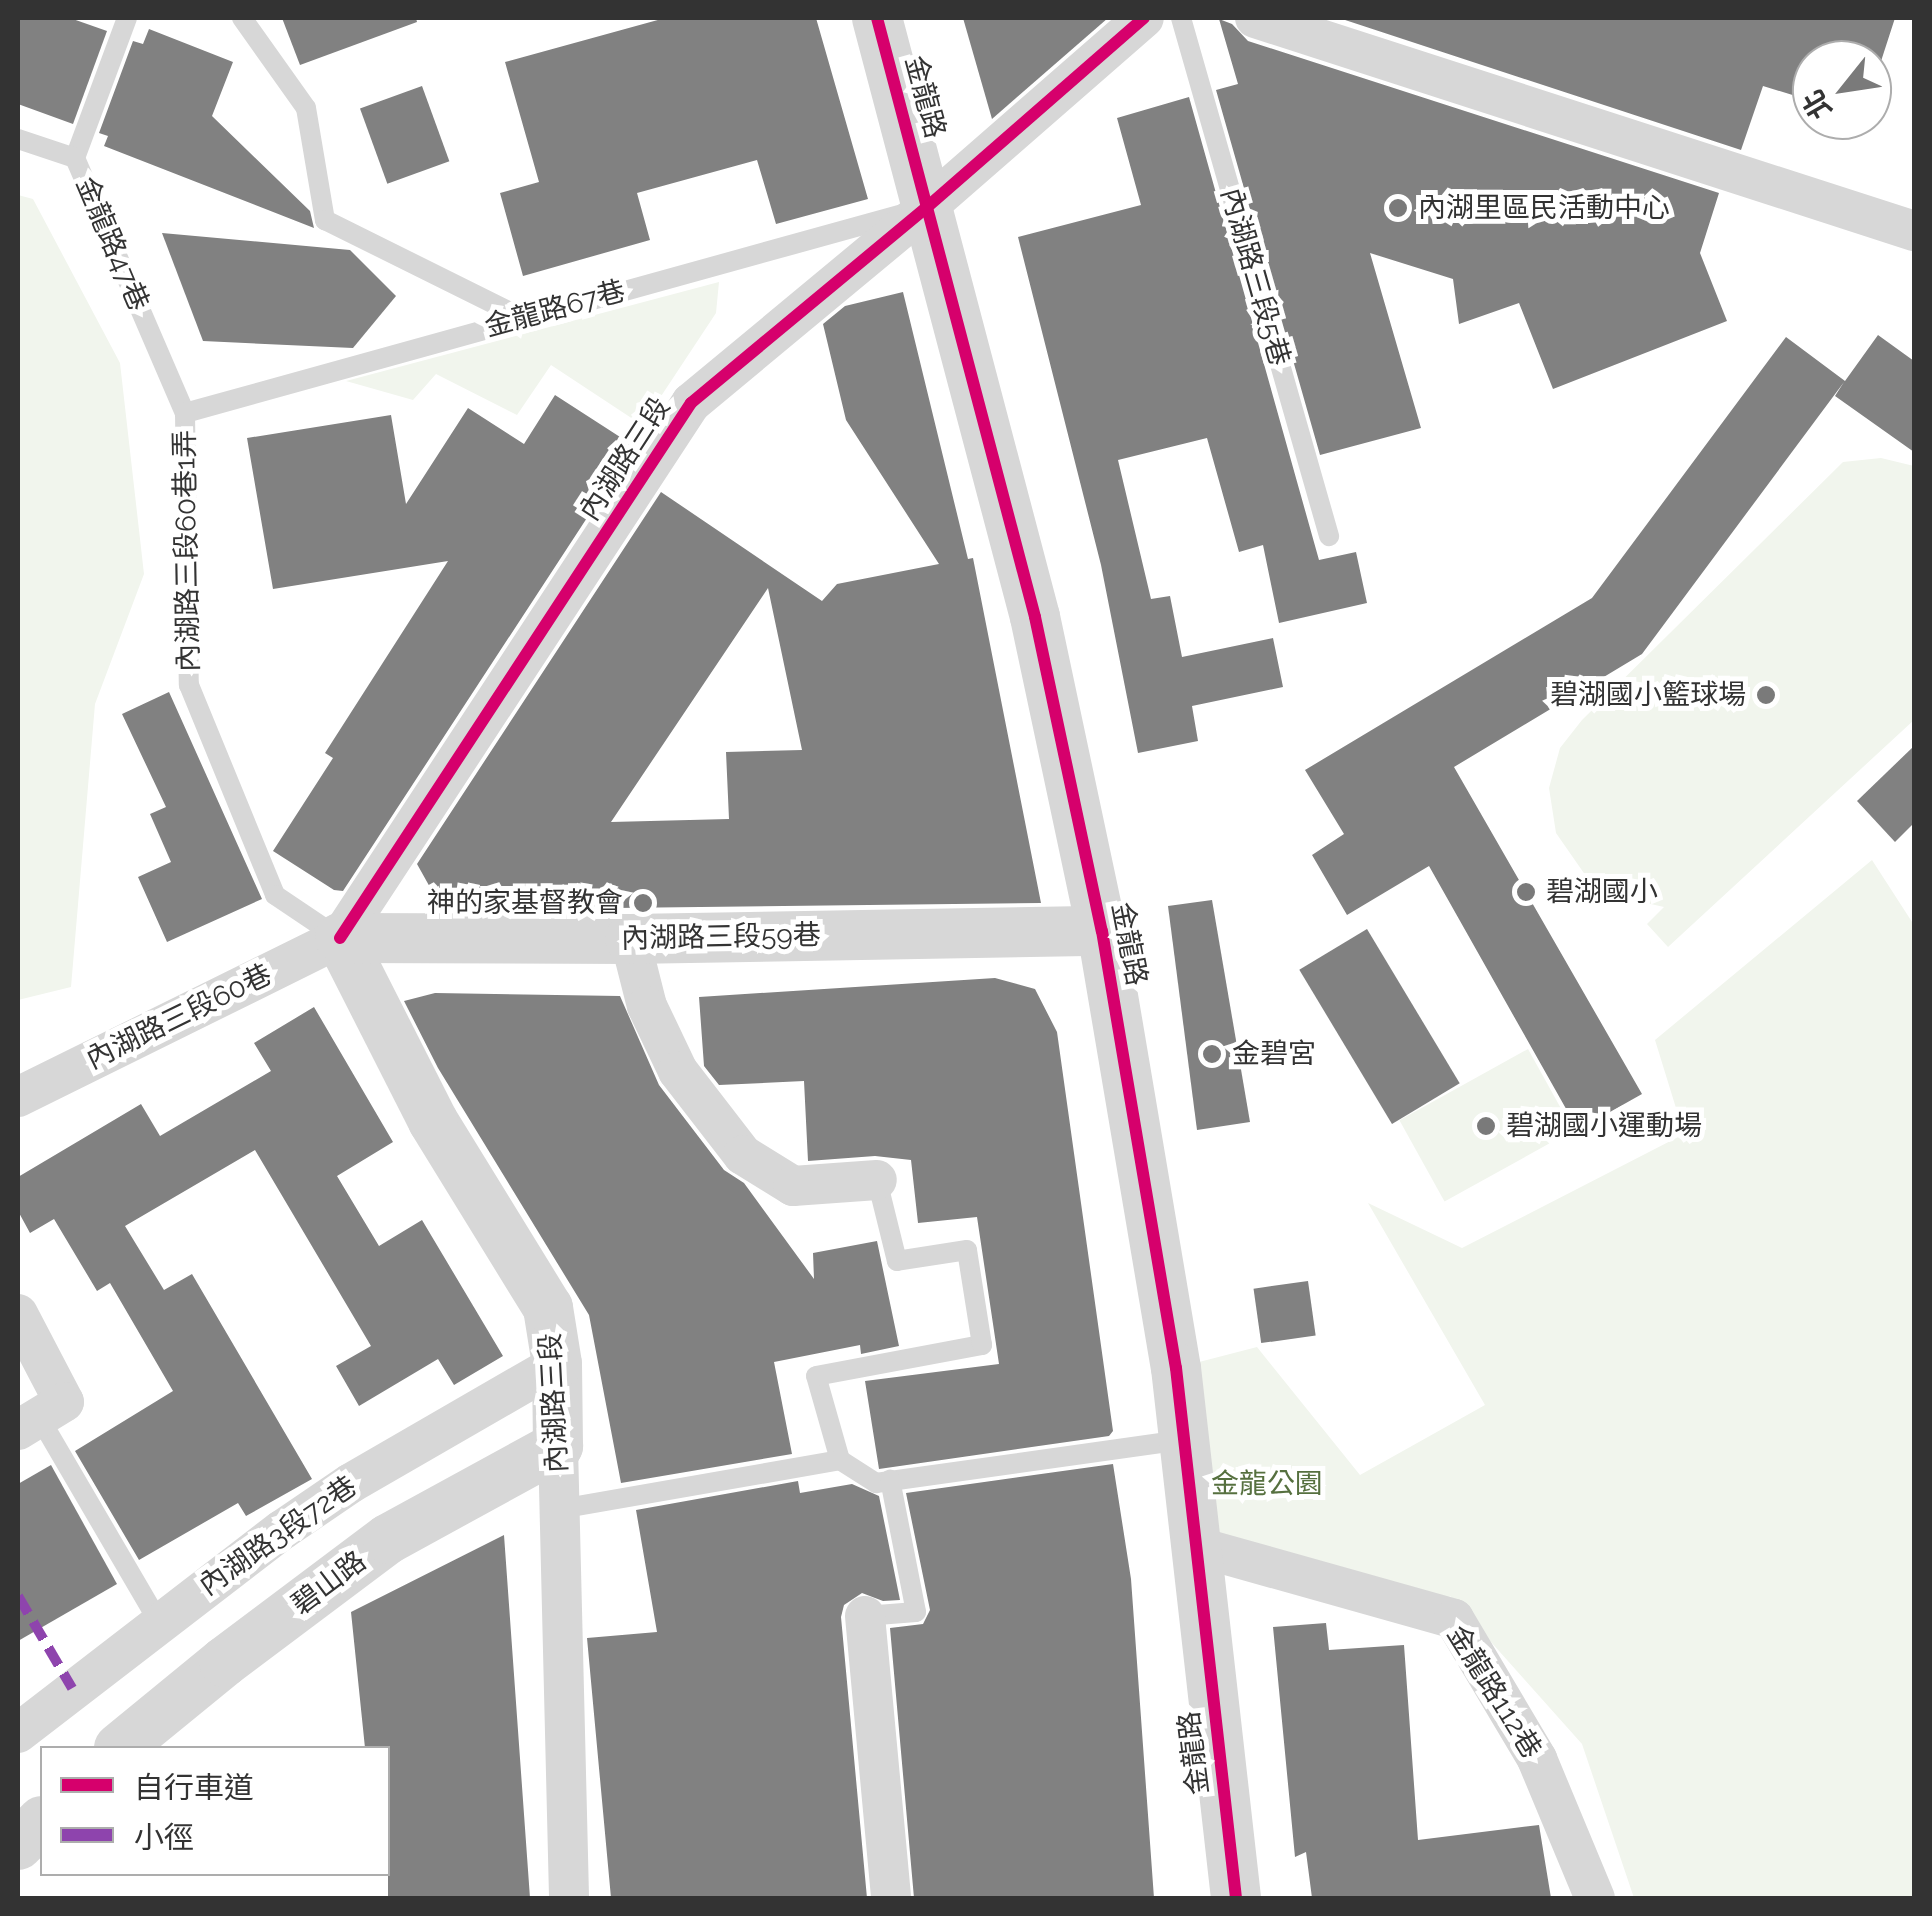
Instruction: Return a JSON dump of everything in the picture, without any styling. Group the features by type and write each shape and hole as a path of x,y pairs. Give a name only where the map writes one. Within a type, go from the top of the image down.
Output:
{"street":[{"name":"金龍路","path":"877,18 1035,617 1102,931 1184,1439 1236,1898"},
{"name":"內湖路三段","path":"568,1898 556,1364 548,1308 433,1121 340,938 691,403 926,208 1144,18"},
{"path":"1255,18 1914,231"},
{"name":"內湖路三段59巷","path":"340,938 630,939 1102,931"},
{"name":"內湖路三段60巷","path":"18,1096 340,938"},
{"path":"630,939 647,1006 678,1071 743,1154 793,1186 877,1180"},
{"path":"18,1314 64,1402 28,1424"},
{"name":"內湖路3段72巷","path":"18,1733 158,1622 350,1483 556,1364"},
{"name":"碧山路","path":"121,1746 224,1662 388,1539 558,1446"},
{"name":"金龍路112巷","path":"1195,1546 1454,1619 1538,1759 1595,1898"},
{"path":"864,1616 891,1898"},
{"path":"18,1845 40,1824"}],"lane":[{"name":"金龍路47巷","path":"127,18 75,158 185,413"},
{"path":"242,18 306,108 326,220 522,318"},
{"name":"內湖路三段5巷","path":"1182,18 1328,536"},
{"path":"18,139 75,158"},
{"name":"金龍路67巷","path":"185,413 926,208"},
{"name":"內湖路三段60巷1弄","path":"185,413 188,684 275,894 340,938"},
{"path":"877,1180 898,1261 967,1250 982,1345 816,1376 840,1460 876,1483 1184,1439"},
{"path":"28,1424 158,1622"},
{"path":"560,1509 840,1460"},
{"path":"864,1616 916,1612 890,1480"}],"green space":[{"path":"18,195 33,199 120,363 144,574 95,704 71,987 18,1000"},
{"path":"719,282 716,313 642,425 551,365 517,415 436,374 413,400 346,381"},
{"path":"1881,458 1914,466 1914,720 1668,947 1647,924 1664,907 1620,897 1588,879 1556,833 1549,788 1560,748 1582,720 1843,462"},
{"name":"金龍公園","path":"1872,860 1914,925 1914,1898 1634,1898 1582,1744 1450,1596 1438,1614 1195,1546 1176,1368 1257,1347 1360,1475 1485,1405 1368,1203 1462,1248 1684,1134 1655,1040"},
{"name":"碧湖國小運動場","path":"1528,1049 1573,1130 1445,1202 1399,1120"}],"building":[{"path":"18,18 70,18 107,31 73,124 18,104"},
{"path":"282,18 416,18 417,22 300,65"},
{"path":"665,18 816,18 868,199 776,224 757,160 637,193 650,240 523,276 500,193 539,182 505,62"},
{"path":"963,18 1108,18 992,119"},
{"path":"1339,18 1895,18 1888,40 1792,40 1792,95 1763,86 1741,150"},
{"path":"1219,19 1232,24 1248,41 1719,193 1700,253 1727,321 1553,389 1519,303 1459,324 1453,279 1370,253 1421,428 1320,455 1216,90 1238,84"},
{"path":"149,29 233,62 212,116 310,211 314,228 104,146 108,136 99,133 133,41 143,44"},
{"path":"422,86 449,161 387,184 360,109"},
{"path":"1189,97 1319,560 1356,552 1367,603 1279,623 1263,545 1239,552 1207,438 1118,460 1151,599 1170,596 1182,657 1273,638 1283,687 1192,706 1198,741 1138,753 1101,565 1018,237 1141,205 1117,118"},
{"path":"162,233 350,250 396,296 353,348 203,341"},
{"path":"903,292 968,559 973,558 1041,903 455,910 436,898 417,864 661,492 822,601 837,584 939,564 846,420 823,324 845,306","holes":["768,588 802,750 726,752 729,819 611,822"]},
{"path":"1878,335 1914,361 1914,452 1835,396 1844,382 1642,654 1454,767 1642,1094 1578,1130 1429,866 1347,915 1312,855 1344,834 1305,770 1592,598 1786,337 1845,381"},
{"path":"555,395 634,446 343,891 334,890 273,851 333,758 325,753 448,561 273,589 247,438 391,415 406,504 468,408 524,444"},
{"path":"169,692 262,899 167,942 138,877 171,862 150,814 166,807 122,714"},
{"path":"1914,746 1914,823 1895,842 1857,801"},
{"path":"1212,900 1250,1122 1197,1130 1168,906"},
{"path":"1367,929 1460,1083 1392,1124 1299,970"},
{"path":"995,978 1035,989 1057,1032 1113,1431 1109,1436 879,1469 865,1381 999,1364 977,1217 918,1223 911,1160 875,1156 808,1161 804,1081 719,1085 704,1066 699,997"},
{"path":"435,993 620,996 659,1085 724,1170 744,1183 814,1279 813,1253 877,1241 899,1346 861,1354 860,1345 774,1362 792,1454 621,1483 589,1315 438,1068 404,1001"},
{"path":"314,1007 393,1142 337,1176 379,1246 422,1220 503,1356 454,1385 438,1359 359,1406 336,1366 371,1346 255,1150 125,1226 164,1290 192,1274 312,1479 246,1516 238,1503 139,1560 75,1451 173,1391 110,1283 97,1291 54,1219 30,1233 18,1211 18,1177 141,1104 160,1136 271,1071 254,1043"},
{"path":"1308,1281 1316,1335 1261,1343 1254,1289"},
{"path":"1113,1464 1131,1579 1154,1898 914,1898 890,1628 923,1624 930,1610 906,1493"},
{"path":"51,1465 117,1584 18,1641 18,1484"},
{"path":"798,1481 800,1493 852,1484 879,1496 900,1600 883,1601 862,1593 844,1605 841,1617 867,1898 611,1898 587,1638 657,1632 636,1510"},
{"path":"504,1535 530,1898 388,1898 390,1746 365,1746 351,1612"},
{"path":"1326,1623 1329,1650 1404,1645 1418,1840 1539,1825 1551,1898 1312,1898 1306,1852 1295,1857 1273,1627"}],"marked path":[{"path":"18,1596 72,1688"}],"cycle path":[{"path":"877,18 1035,617 1102,931 1176,1368 1236,1898"},
{"path":"340,938 691,403 926,208 1144,18"}],"place":[{"name":"內湖里區民活動中心","path":"1398,208"},
{"name":"碧湖國小籃球場","path":"1766,695"},
{"name":"碧湖國小","path":"1526,892"},
{"name":"神的家基督教會","path":"643,903"},
{"name":"金碧宮","path":"1212,1054"},
{"name":"碧湖國小運動場","path":"1486,1126"}]}
